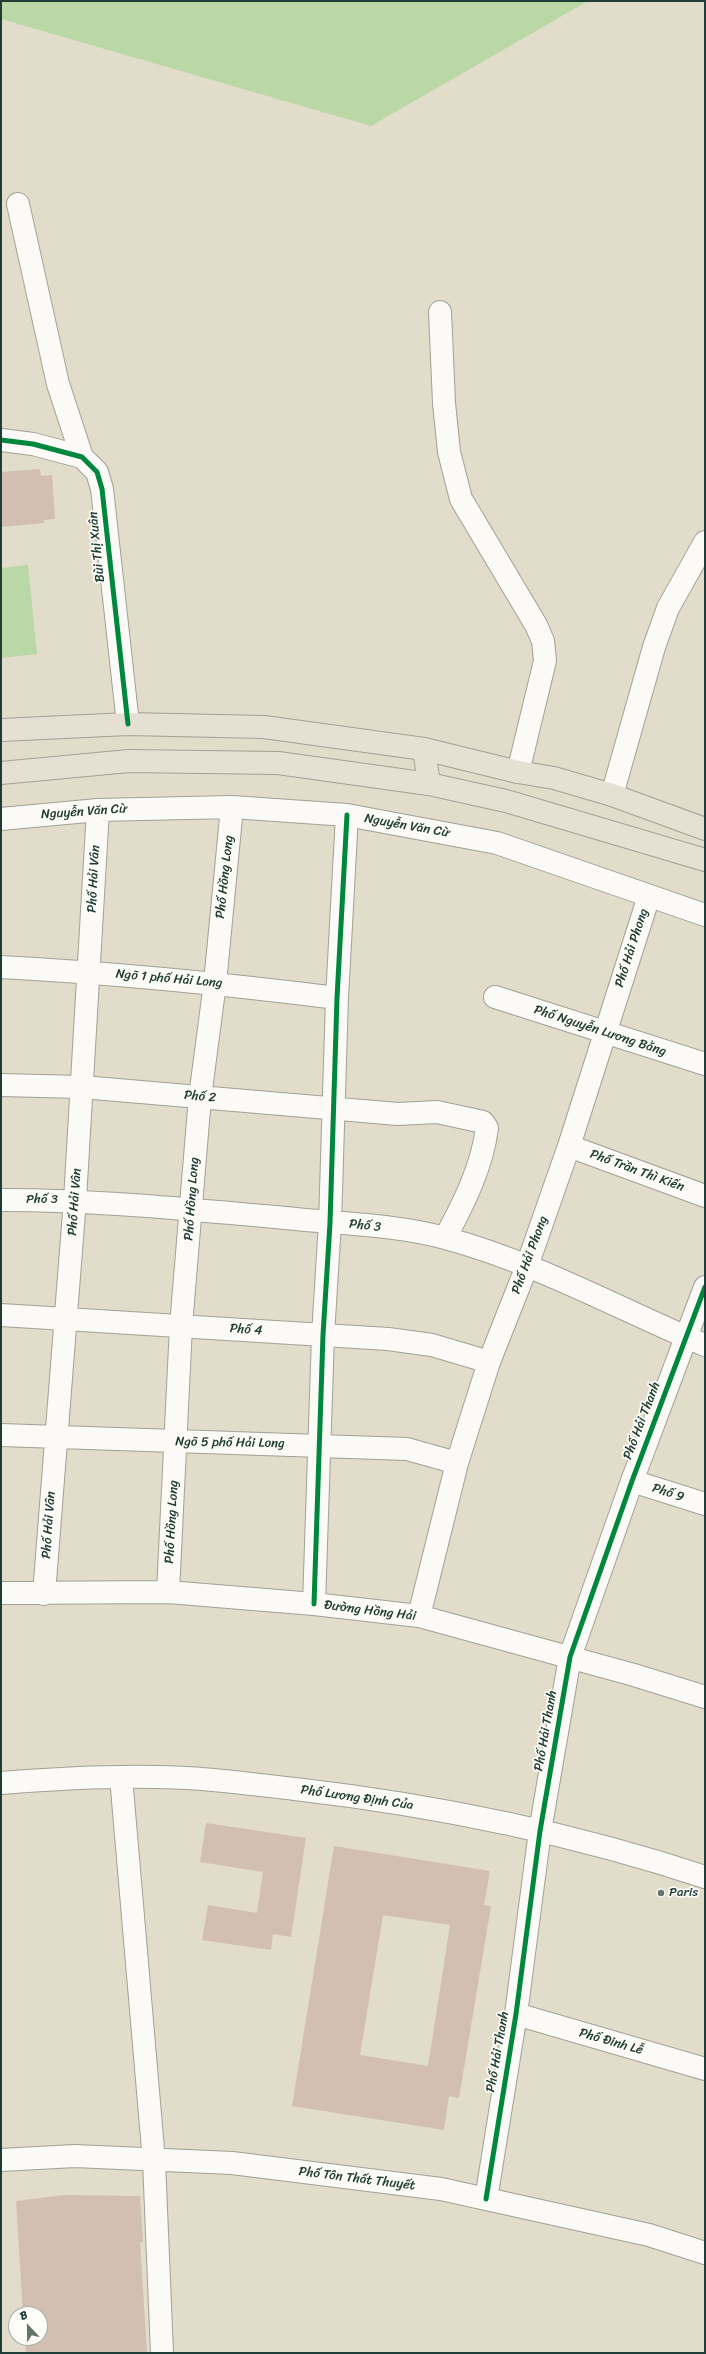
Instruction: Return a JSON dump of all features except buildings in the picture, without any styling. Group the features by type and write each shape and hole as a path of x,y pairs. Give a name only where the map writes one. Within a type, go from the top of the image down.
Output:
{"main road":[{"path":"1,730 128,724 264,727 424,748 518,772 554,778 612,795 705,829"},
{"path":"424,748 429,784"},
{"path":"1,773 129,761 278,763 429,784 506,800 705,860"}],"street":[{"path":"18,204 58,384 82,457"},
{"path":"440,312 444,403 449,452 461,500 536,625 543,641 545,661 518,772"},
{"path":"1,440 32,444 82,457"},
{"name":"Bùi Thị Xuân","path":"82,457 97,472 102,489 128,724"},
{"path":"612,795 654,647 668,608 705,542"},
{"name":"Nguyễn Văn Cừ","path":"1,819 98,810 232,807 347,815 497,843 705,914"},
{"name":"Phố Hồng Long","path":"168,1592 182,1326 200,1097 215,983 232,807"},
{"name":"Phố Hải Vân","path":"44,1594 55,1438 75,1200 90,972 98,810"},
{"path":"314,1604 323,1335 330,1223 336,998 347,815"},
{"name":"Phố Hải Phong","path":"419,1616 457,1463 489,1362 527,1266 569,1146 649,896"},
{"name":"Ngõ 1 phố Hải Long","path":"1,967 90,972 215,983 336,998"},
{"name":"Phố Nguyễn Lương Bằng","path":"495,997 705,1064"},
{"name":"Phố 2","path":"1,1085 82,1087 398,1114 437,1112 483,1122 487,1128 485,1142 469,1193 445,1238"},
{"name":"Phố Trần Thì Kiến","path":"569,1146 705,1196"},
{"name":"Phố 3","path":"1,1200 75,1200 192,1209 410,1231 445,1238 527,1266 695,1341"},
{"name":"Phố Hải Thanh","path":"486,2199 516,2014 540,1831 570,1658 632,1481 695,1341 705,1287"},
{"name":"Phố 4","path":"1,1315 388,1339 432,1345 489,1362"},
{"name":"Ngõ 5 phố Hải Long","path":"1,1435 407,1449 457,1463"},
{"name":"Phố 9","path":"632,1481 705,1504"},
{"name":"Đường Hồng Hải","path":"1,1593 44,1594 168,1592 314,1604 419,1616 705,1697"},
{"path":"121,1777 154,2161 162,2353"},
{"name":"Phố Lương Định Của","path":"1,1783 121,1777 157,1777 240,1782 377,1798 540,1831 631,1853 705,1877"},
{"name":"Phố Đinh Lễ","path":"516,2014 705,2069"},
{"name":"Phố Tôn Thất Thuyết","path":"1,2160 75,2156 154,2161 232,2163 441,2189 649,2235 705,2252"}],"green space":[{"path":"1,1 588,1 371,126 1,19"},
{"path":"28,565 37,654 1,658 1,568"}],"cycle path":[{"path":"1,440 33,444 82,457 97,472 102,489 128,724"},
{"path":"314,1604 323,1335 330,1223 337,998 347,815"},
{"path":"486,2199 516,2014 540,1831 570,1657 632,1481 705,1287"}],"place":[{"name":"Paris","path":"661,1893"}]}
